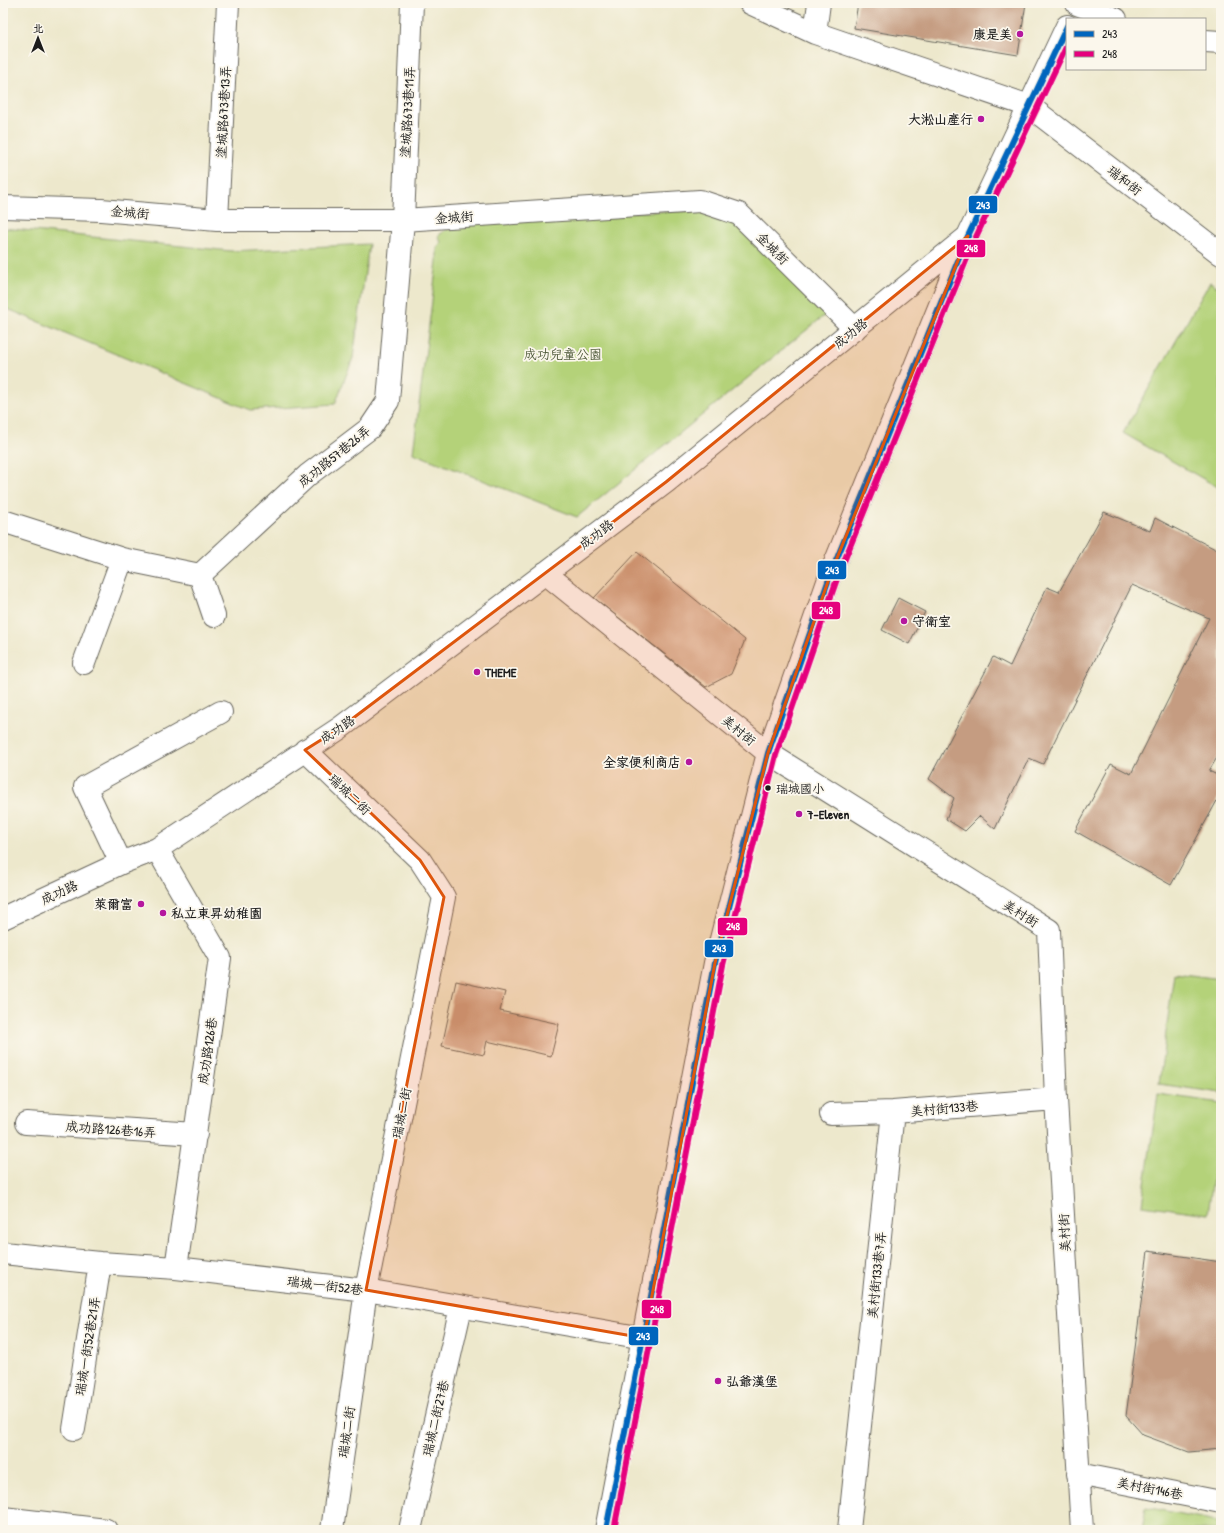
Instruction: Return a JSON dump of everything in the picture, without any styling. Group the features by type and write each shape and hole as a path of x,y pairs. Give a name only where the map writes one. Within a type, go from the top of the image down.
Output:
{"street":[{"name":"塗城路673巷13弄","path":"217,220 228,3"},
{"name":"塗城路673巷11弄","path":"403,220 412,3"},
{"name":"瑞和街","path":"750,3 815,33 1029,106 1221,254"},
{"path":"815,33 820,3"},
{"path":"1075,9 1112,18"},
{"name":"成功路","path":"3,918 121,863 157,849 304,750 340,728 666,482 968,236 1066,28"},
{"path":"1206,41 1221,42"},
{"name":"金城街","path":"3,207 101,210 217,220 403,220 700,201 739,214 855,329"},
{"name":"成功路57巷26弄","path":"200,575 308,475 370,428 388,401 403,220"},
{"path":"606,1530 715,963 768,753 831,573 968,236"},
{"path":"3,521 122,559 200,575 214,616"},
{"path":"84,663 122,559"},
{"name":"美村街","path":"545,573 768,753 1049,930 1056,1099 1082,1530"},
{"path":"121,863 85,787 221,712"},
{"name":"瑞城二街","path":"304,750 420,860 444,897 366,1290 332,1530"},
{"name":"成功路126巷","path":"157,849 220,958 176,1268"},
{"name":"美村街133巷","path":"831,1114 893,1112 1056,1099"},
{"name":"美村街133巷7弄","path":"849,1530 893,1112"},
{"name":"成功路126巷16弄","path":"26,1123 196,1134"},
{"name":"瑞城一街52巷","path":"3,1253 100,1263 176,1268 366,1290 644,1338"},
{"name":"瑞城一街52巷21弄","path":"74,1429 100,1263"},
{"name":"瑞城二街27巷","path":"410,1530 461,1307"},
{"name":"美村街146巷","path":"1078,1474 1221,1502"},
{"path":"3,1518 106,1530"}],"highlighted area":[{"path":"968,236 831,573 768,753 715,963 644,1338 366,1290 444,897 420,860 305,750 340,728 666,482"}],"green space":[{"name":"成功兒童公園","path":"725,210 822,306 825,315 577,517 413,453 437,261 437,248 441,242 438,236 462,216"},
{"path":"3,228 231,251 369,244 353,358 335,404 250,410 3,307"},
{"path":"1210,282 1221,289 1221,489 1123,433"},
{"path":"1174,973 1221,979 1221,1093 1159,1084"},
{"path":"1158,1094 1221,1103 1221,1120 1208,1214 1142,1205"},
{"path":"1146,1507 1221,1522 1221,1530 1142,1530"}],"building":[{"path":"858,3 1026,3 1018,55 854,28"},
{"path":"1104,512 1150,531 1155,518 1221,552 1221,751 1209,771 1221,777 1221,798 1219,797 1171,885 1075,831 1111,764 1131,774 1209,618 1132,585 1043,764 1029,758 995,829 980,816 965,831 946,819 954,798 929,779 993,657 1010,666 1047,587 1059,592"},
{"path":"637,552 745,640 731,674 706,687 594,598"},
{"name":"守衛室","path":"898,598 925,612 909,644 882,630"},
{"path":"456,981 505,992 500,1011 559,1024 551,1056 487,1041 484,1055 442,1046"},
{"path":"1148,1251 1221,1262 1221,1449 1189,1452 1143,1435 1126,1416"}],"transit line":[{"name":"243","path":"606,1530 715,963 768,753 831,573 968,236 1066,28"},
{"name":"248","path":"614,1530 723,965 776,755 838,576 975,239 1066,47"}],"place":[{"name":"康是美","path":"1020,34"},
{"name":"大淞山產行","path":"981,119"},
{"name":"守衛室","path":"904,621"},
{"name":"THEME","path":"477,672"},
{"name":"全家便利商店","path":"689,762"},
{"name":"瑞城國小","path":"768,788"},
{"name":"7-Eleven","path":"799,814"},
{"name":"萊爾富","path":"141,904"},
{"name":"私立東昇幼稚園","path":"163,913"},
{"name":"弘爺漢堡","path":"718,1381"}]}
